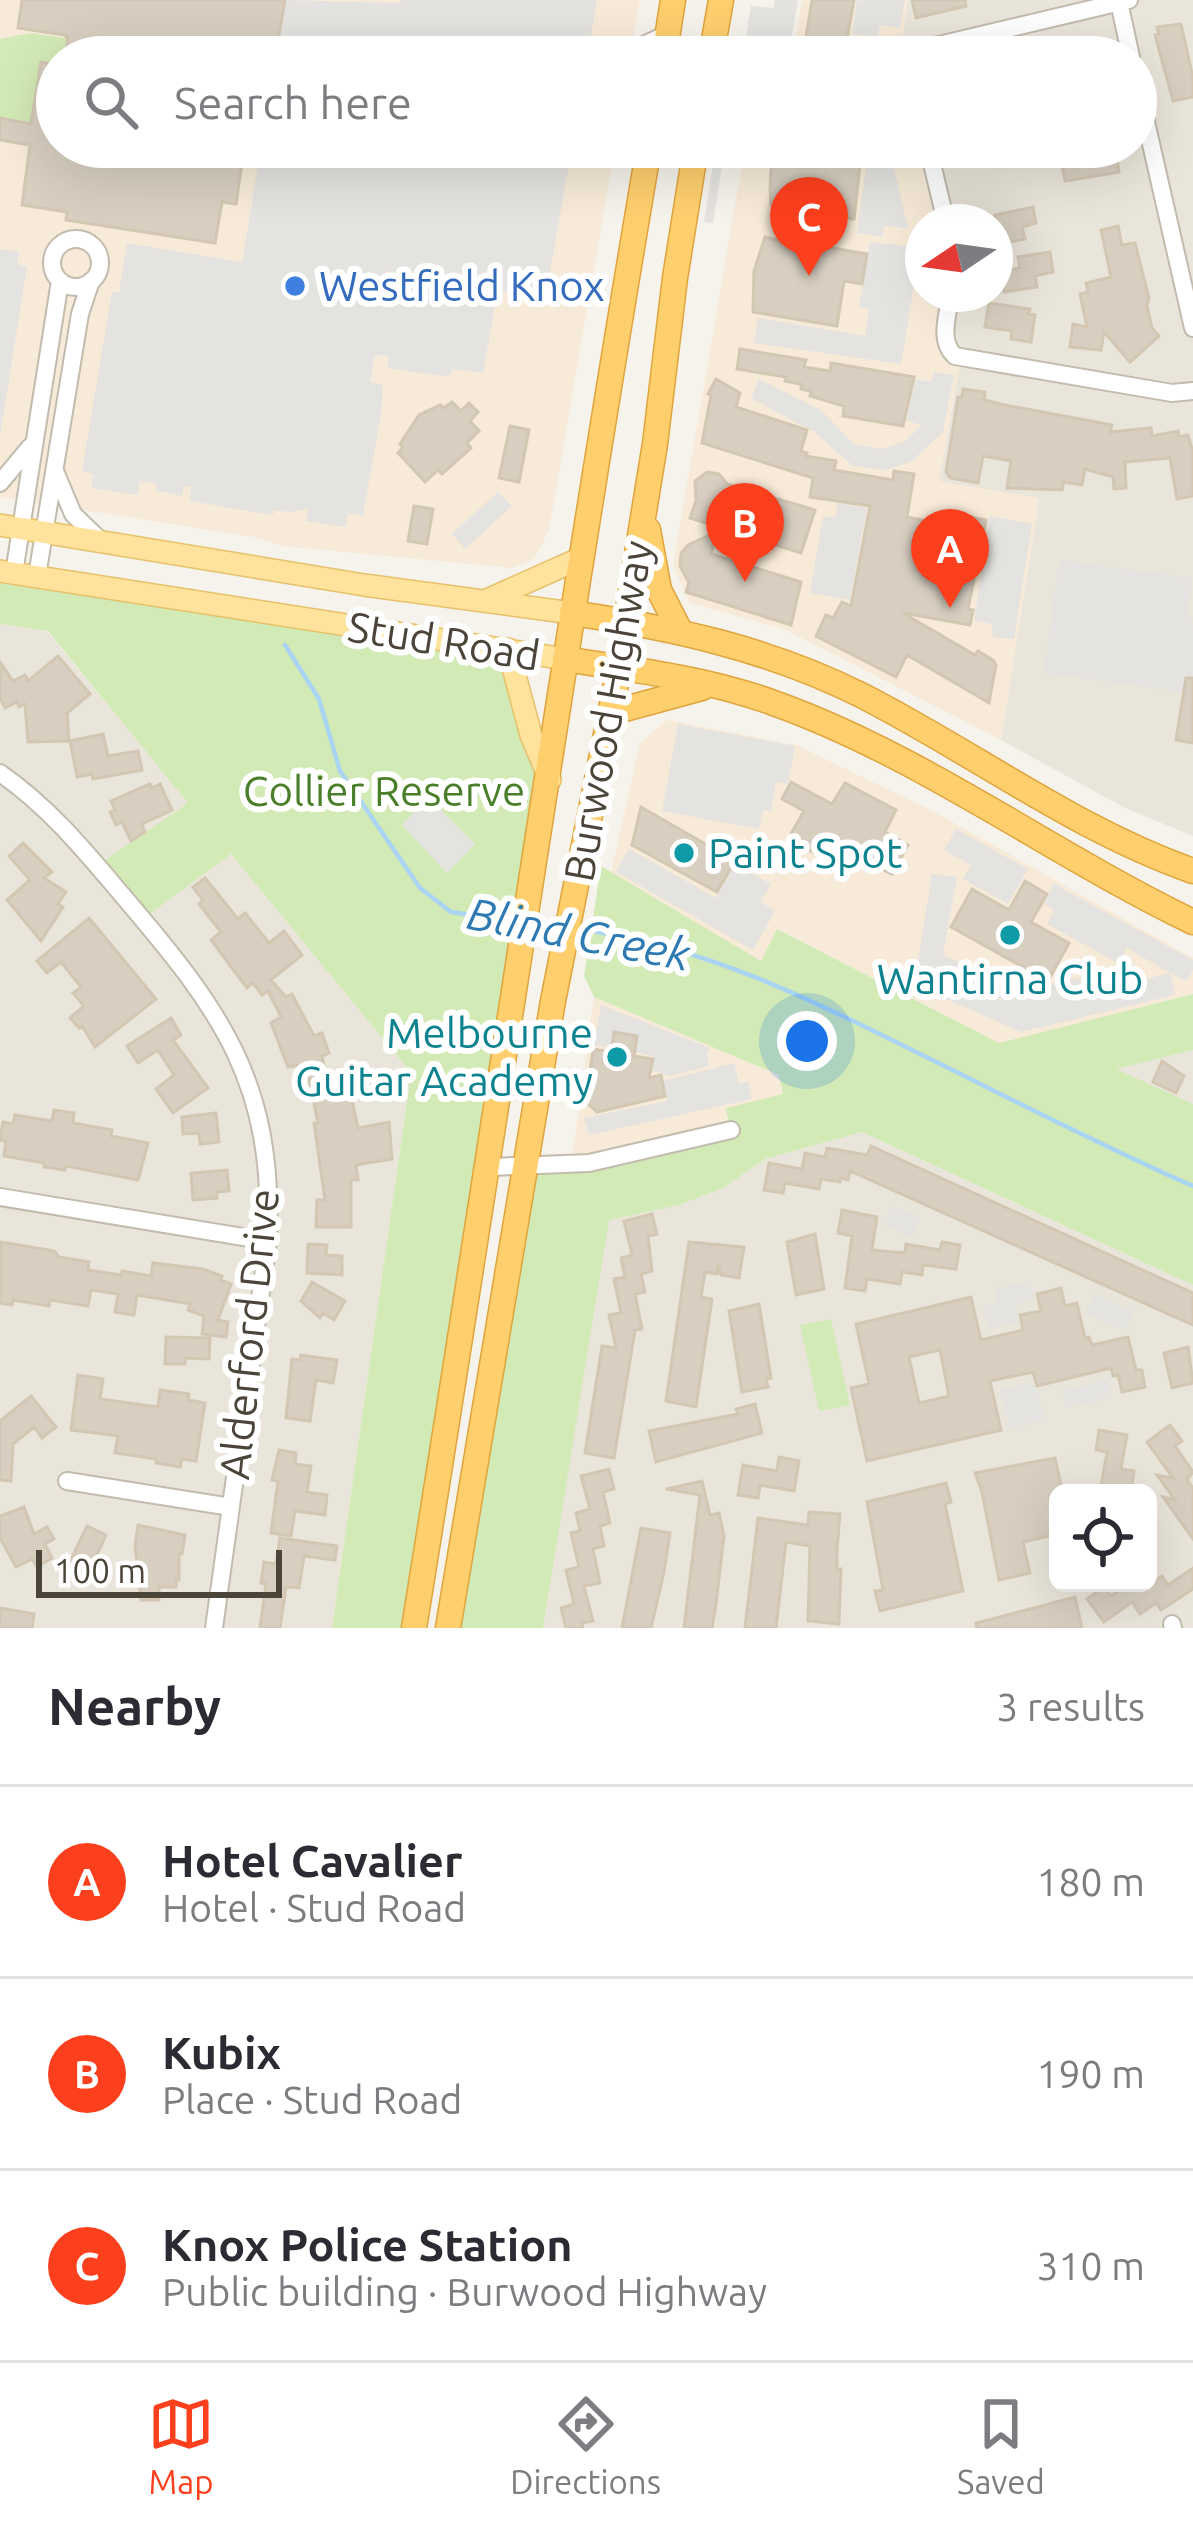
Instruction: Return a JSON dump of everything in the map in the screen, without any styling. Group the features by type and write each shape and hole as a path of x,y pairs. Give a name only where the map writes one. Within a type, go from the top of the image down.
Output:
{"highway":[{"path":"668,36 673,0"},
{"path":"715,36 721,0"},
{"name":"Burwood Highway","path":"414,1628 645,168"},
{"name":"Burwood Highway","path":"448,1628 525,1167 618,668 693,168"},
{"path":"644,510 658,590 680,631"},
{"name":"Stud Road","path":"572,613 736,645 860,694 1066,813 1193,871"},
{"name":"Stud Road","path":"565,659 716,685 799,713 890,754 1193,922"},
{"path":"610,713 716,685"}],"main road":[{"name":"Stud Road","path":"21,528 364,585 572,613"},
{"path":"486,600 581,558"},
{"name":"Stud Road","path":"17,573 565,659"},
{"path":"508,649 531,734 550,780"}],"street":[{"path":"971,36 1081,5 1124,1 1128,36"},
{"path":"933,168 942,204"},
{"path":"1157,168 1193,328"},
{"path":"21,528 55,470 80,314 99,269 98,255 90,243 77,238 63,242 54,253 52,268 60,281 79,287 91,281"},
{"path":"17,573 60,281"},
{"path":"949,312 945,338 955,356 1172,393 1193,391"},
{"path":"0,483 33,443"},
{"path":"55,470 74,514 102,542"},
{"name":"Alderford Drive","path":"0,773 63,825 195,980 242,1066 262,1133 268,1241 214,1628"},
{"path":"489,1167 589,1163 730,1130"},
{"path":"0,1197 268,1241"},
{"path":"67,1481 231,1507"}],"shaded area":[{"name":"Westfield Knox","path":"0,0 640,0 634,36 36,36 36,168 611,168 549,530 535,558 513,568 282,546 254,537 0,497"},
{"path":"285,0 597,0 591,36 279,36"},
{"path":"775,0 798,0 792,36 746,36 751,6 773,8"},
{"path":"802,0 908,0 903,36 796,36"},
{"path":"857,0 905,0 900,28 880,25 878,36 852,34"},
{"path":"908,0 1193,0 1193,836 1125,808 1001,740 1039,499 939,482 961,358 951,353 951,312 1013,312 1013,204 942,204 933,168 1157,168 1157,36 903,36"},
{"path":"258,168 568,168 548,283 537,280 529,295 498,290 483,373 452,369 450,377 387,368 389,356 375,355 370,382 383,385 381,414 363,516 348,513 345,527 306,521 308,509 274,510 273,515 190,501 191,487 184,486 182,496 157,491 156,483 140,481 138,495 91,488 93,474 82,471 112,292 119,292 127,243 242,262","holes":["387,271 469,285 468,296 399,286 398,297 385,295 381,314"]},
{"path":"712,168 722,168 713,223 704,222"},
{"path":"741,168 933,168 942,204 905,204 905,312 949,312 945,338 961,357 939,481 1039,498 1001,740 786,630 690,603 673,566"},
{"path":"866,168 894,168 905,215 905,228 884,226 882,237 857,233"},
{"path":"870,242 905,246 905,312 910,312 901,364 754,343 758,318 865,336 869,309 859,307"},
{"path":"0,249 19,252 17,264 27,267 0,436"},
{"path":"934,372 954,375 943,432 912,461 887,470 853,466 814,432 751,398 759,379 821,410 854,444 881,449 904,442 922,425 907,421 914,379 931,382"},
{"path":"498,492 512,506 465,549 452,534"},
{"path":"838,503 867,508 850,600 810,593 823,516 835,518"},
{"path":"990,516 1032,524 1014,639 993,637 991,624 974,620"},
{"path":"1059,560 1192,578 1188,612 1193,626 1193,693 1044,673"},
{"path":"0,624 47,631 189,803 143,918 231,854 411,1073 332,1628 0,1628"},
{"path":"667,720 796,745 933,811 1193,958 1193,994 999,1043 778,929 762,962 611,872 640,743"},
{"path":"678,724 795,746 788,784 776,782 771,811 763,810 759,829 662,811"},
{"path":"428,797 475,844 447,873 402,825"},
{"path":"956,829 1028,869 1008,904 963,879 971,865 944,850"},
{"path":"629,849 716,898 735,864 771,884 761,902 775,911 753,950 616,872"},
{"path":"932,874 957,877 943,955 1025,991 1135,965 1139,981 1170,973 1175,995 1021,1032 914,985"},
{"path":"1054,884 1193,960 1187,981 1127,948 1118,963 1047,924 1054,910 1044,904"},
{"path":"594,997 779,1075 783,1095 731,1130 571,1166"},
{"path":"601,1005 710,1048 709,1066 669,1076 652,1070 653,1056 636,1052 638,1035 614,1031 611,1048 594,1045"},
{"path":"1193,1050 1193,1104 1114,1069"},
{"path":"734,1063 739,1083 748,1082 752,1099 589,1135 584,1118 667,1101 663,1081"},
{"path":"862,1132 1193,1285 1193,1628 543,1628 608,1220 679,1204 723,1188 765,1159"},
{"path":"892,1206 920,1217 911,1237 884,1226"},
{"path":"1030,1281 1034,1300 1016,1305 1020,1322 988,1329 983,1306 998,1303 995,1289"},
{"path":"1094,1292 1135,1312 1126,1331 1085,1312"},
{"path":"1108,1380 1112,1397 1066,1408 1062,1391"},
{"path":"1035,1382 1044,1420 1010,1428 1000,1390"}],"green space":[{"path":"30,33 50,36 36,36 36,111 31,124 0,118 0,39"},
{"name":"Collier Reserve","path":"0,571 508,649 550,780 414,1628 332,1628 411,1073 231,854 143,919 97,866 188,803 48,631 0,624"},
{"path":"601,866 761,961 777,929 999,1043 1193,994 1193,1050 1116,1069 1193,1104 1193,1285 862,1132 765,1159 723,1188 679,1205 609,1220 543,1628 448,1628 525,1167 730,1129 726,1108 783,1094 779,1075 594,997 584,976"},
{"path":"831,1319 850,1405 819,1411 800,1325"}],"building":[{"path":"22,0 285,0 279,36 66,36 18,28"},
{"path":"812,0 854,0 848,36 806,36"},
{"path":"912,0 965,0 966,6 916,18"},
{"path":"1181,24 1193,97 1173,101 1155,35 1159,34 1157,27"},
{"path":"36,93 36,168 241,168 236,204 222,202 215,243 66,220 67,212 22,205 30,145 0,140 0,118 31,124"},
{"path":"860,168 854,219 808,211 803,243 867,254 862,284 844,281 837,326 753,312 754,271 765,237 784,242 789,208 771,205 771,170"},
{"path":"1062,168 1118,168 1119,172 1065,181"},
{"path":"1033,207 1036,223 1022,227 1025,239 1013,241 1013,211"},
{"path":"1118,226 1122,245 1135,243 1152,328 1159,336 1130,362 1104,332 1101,350 1070,347 1073,324 1087,327 1080,294 1088,292 1086,283 1111,277 1101,230"},
{"path":"1050,252 1053,272 1035,276 1037,287 1013,291 1018,257"},
{"path":"1013,307 1030,309 1029,314 1035,315 1031,342 1011,339 1012,331 985,327 988,312 1013,312"},
{"path":"740,349 806,360 804,367 830,371 831,363 914,377 903,426 843,416 844,406 810,396 811,391 785,381 786,377 737,369"},
{"path":"716,379 740,393 736,407 807,430 801,451 836,461 834,470 893,480 894,471 914,474 907,517 946,525 948,513 986,520 968,609 973,610 970,625 903,613 975,655 978,651 993,660 989,703 907,655 896,677 816,636 826,615 833,618 842,602 851,606 870,506 810,497 813,478 702,443 708,394"},
{"path":"963,389 985,392 984,400 1112,425 1110,432 1151,428 1152,436 1178,431 1179,437 1188,435 1193,496 1177,499 1170,458 1125,462 1126,488 1114,489 1113,477 1085,469 1082,485 1064,482 1062,490 1007,488 1011,461 983,456 978,483 950,478 946,472"},
{"path":"452,402 461,411 469,403 478,412 470,421 479,431 467,443 471,448 442,474 438,470 425,482 398,453 400,444 419,415"},
{"path":"510,426 529,430 519,482 499,478"},
{"path":"707,472 719,474 727,484 815,510 801,553 690,518 696,501 695,481"},
{"path":"414,506 433,509 427,544 408,541"},
{"path":"717,532 711,554 801,582 791,625 686,592 689,583 680,566 681,553"},
{"path":"58,656 90,694 67,713 69,741 28,742 25,704 5,708 0,698 0,662 13,681 25,675 28,681"},
{"path":"1186,678 1193,678 1193,743 1176,740"},
{"path":"103,734 108,756 138,751 142,770 93,779 92,774 77,777 70,741"},
{"path":"791,782 832,804 845,783 896,810 885,832 908,845 892,874 842,850 829,861 788,839 804,811 782,799"},
{"path":"150,784 152,788 160,784 172,810 142,824 145,832 131,841 122,822 116,825 111,801"},
{"name":"Paint Spot","path":"641,807 735,861 717,892 632,845"},
{"path":"23,843 52,872 44,878 66,892 58,904 63,907 41,941 7,900 30,880 9,856"},
{"path":"205,878 238,919 245,913 269,943 284,931 302,955 271,980 286,997 292,994 314,1036 322,1033 329,1053 322,1056 329,1086 369,1076 373,1095 352,1100 358,1128 389,1122 392,1159 356,1165 358,1180 351,1180 351,1227 316,1227 317,1200 325,1200 314,1123 318,1123 306,1064 288,1067 271,1023 281,1017 268,991 262,995 253,983 247,988 211,940 221,932 199,904 203,900 193,887"},
{"name":"Wantirna Club","path":"1025,881 1047,894 1031,922 1069,943 1048,981 951,927 972,889 1009,910"},
{"path":"89,918 156,999 95,1047 82,1026 70,1018 84,1006 73,993 81,987 61,962 47,973 37,961"},
{"path":"171,1018 181,1035 173,1040 208,1088 173,1113 156,1089 174,1075 158,1050 138,1063 127,1046"},
{"path":"614,1032 637,1036 634,1056 653,1059 649,1078 661,1075 665,1096 597,1112 586,1102 593,1049 611,1052"},
{"path":"1162,1061 1184,1076 1176,1093 1153,1082"},
{"path":"54,1110 74,1113 73,1123 148,1143 138,1180 66,1166 65,1170 44,1167 44,1163 4,1156 3,1122 13,1124 15,1115 52,1121"},
{"path":"216,1113 219,1142 200,1144 199,1133 183,1134 182,1117"},
{"path":"871,1146 1193,1293 1193,1325 850,1171 848,1180 821,1179 819,1189 785,1183 783,1193 764,1190 769,1163 802,1169 805,1153 825,1157 827,1148 867,1155"},
{"path":"227,1170 229,1191 217,1192 217,1198 193,1200 191,1173"},
{"path":"842,1210 877,1217 872,1250 905,1253 906,1244 940,1250 942,1242 960,1245 956,1269 923,1265 922,1275 902,1272 900,1284 867,1279 865,1291 845,1288 852,1236 838,1233"},
{"path":"652,1214 657,1234 648,1236 652,1271 641,1274 645,1292 635,1294 642,1329 635,1330 614,1458 585,1453 602,1346 616,1348 609,1315 621,1313 614,1279 625,1277 621,1258 632,1255 624,1221"},
{"path":"815,1234 824,1289 796,1295 787,1242"},
{"path":"1,1242 89,1262 88,1270 151,1276 153,1263 222,1276 221,1280 231,1284 218,1320 228,1322 226,1337 202,1334 204,1316 188,1310 190,1304 137,1295 134,1315 115,1312 118,1294 91,1290 88,1306 50,1300 49,1306 13,1300 12,1305 0,1303"},
{"path":"689,1242 744,1247 739,1278 721,1275 718,1265 717,1274 705,1272 701,1297 712,1299 696,1407 666,1401"},
{"path":"308,1244 327,1245 326,1255 342,1256 342,1275 307,1273"},
{"path":"312,1282 345,1301 334,1320 323,1313 320,1318 301,1301"},
{"path":"1061,1288 1065,1306 1077,1303 1085,1338 1092,1345 1128,1337 1145,1387 1122,1392 1111,1368 1037,1386 1033,1372 990,1381 1001,1430 867,1461 851,1388 869,1384 856,1324 971,1297 981,1340 1023,1330 1020,1315 1041,1311 1037,1294","holes":["940,1350 949,1396 919,1403 909,1357"]},
{"path":"759,1304 771,1378 766,1379 768,1387 742,1392 729,1311"},
{"path":"166,1337 210,1338 209,1359 185,1358 185,1364 165,1364"},
{"path":"1188,1347 1193,1383 1172,1388 1164,1353"},
{"path":"301,1355 337,1360 333,1383 316,1380 310,1421 286,1418 292,1359 300,1360"},
{"path":"78,1375 103,1379 100,1399 158,1407 160,1390 189,1394 188,1400 205,1403 196,1461 182,1459 180,1467 115,1453 118,1436 71,1430"},
{"path":"31,1396 56,1427 42,1438 34,1427 13,1444 11,1481 0,1480 0,1421"},
{"path":"755,1404 762,1433 656,1462 649,1431 738,1414 736,1409"},
{"path":"1170,1425 1182,1441 1175,1446 1193,1472 1187,1480 1193,1488 1193,1539 1163,1497 1175,1500 1157,1475 1173,1478 1147,1442"},
{"path":"1099,1430 1127,1435 1121,1469 1134,1471 1132,1484 1101,1484 1107,1452 1096,1450"},
{"path":"279,1450 296,1453 295,1464 311,1466 307,1492 327,1495 325,1515 295,1511 291,1536 271,1533 278,1481 272,1480"},
{"path":"779,1457 799,1461 794,1491 760,1485 758,1498 738,1495 743,1465 777,1471"},
{"path":"1055,1458 1061,1484 1049,1484 1049,1536 1023,1542 1030,1573 999,1580 975,1473"},
{"path":"609,1469 614,1489 603,1492 610,1523 600,1526 604,1546 593,1549 600,1583 584,1586 593,1621 582,1623 583,1628 566,1628 561,1608 574,1604 566,1570 579,1567 571,1533 580,1531 576,1513 590,1509 581,1476"},
{"path":"702,1481 710,1515 719,1513 724,1536 716,1604 712,1628 684,1628 700,1495 666,1489"},
{"path":"946,1483 951,1502 945,1504 963,1591 880,1611 875,1591 883,1590 867,1502"},
{"path":"24,1507 34,1534 47,1527 54,1539 45,1544 52,1558 37,1567 32,1559 16,1567 0,1538 0,1516"},
{"path":"809,1512 840,1514 839,1624 808,1621 810,1546 786,1542 776,1628 745,1628 758,1518 808,1525"},
{"path":"138,1525 185,1535 179,1580 176,1587 159,1587 159,1600 141,1600 135,1546"},
{"path":"87,1526 106,1535 84,1583 64,1574"},
{"path":"641,1528 670,1533 664,1572 651,1628 622,1628"},
{"path":"280,1538 337,1546 335,1560 304,1556 299,1588 286,1587 280,1628 260,1628 264,1562 276,1564"},
{"path":"1193,1568 1193,1589 1161,1610 1156,1603 1140,1614 1132,1602 1104,1622 1087,1599 1097,1592 1111,1596 1157,1592 1157,1579 1162,1576 1168,1585"},
{"path":"1075,1597 1082,1628 977,1628 976,1623"},
{"path":"0,1608 34,1614 32,1628 0,1628"}],"waterway":[{"name":"Blind Creek","path":"285,645 319,699 340,771 420,888 451,912 514,921"},
{"name":"Blind Creek","path":"531,923 561,927"},
{"name":"Blind Creek","path":"578,929 706,959 785,990 1193,1186"}],"place":[{"name":"Knox Police Station","path":"809,276"},
{"name":"Westfield Knox","path":"295,286"},
{"name":"Kubix","path":"745,582"},
{"name":"Hotel Cavalier","path":"950,608"},
{"name":"Paint Spot","path":"684,853"},
{"name":"Wantirna Club","path":"1010,935"},
{"name":"Melbourne Guitar Academy","path":"617,1057"}]}
